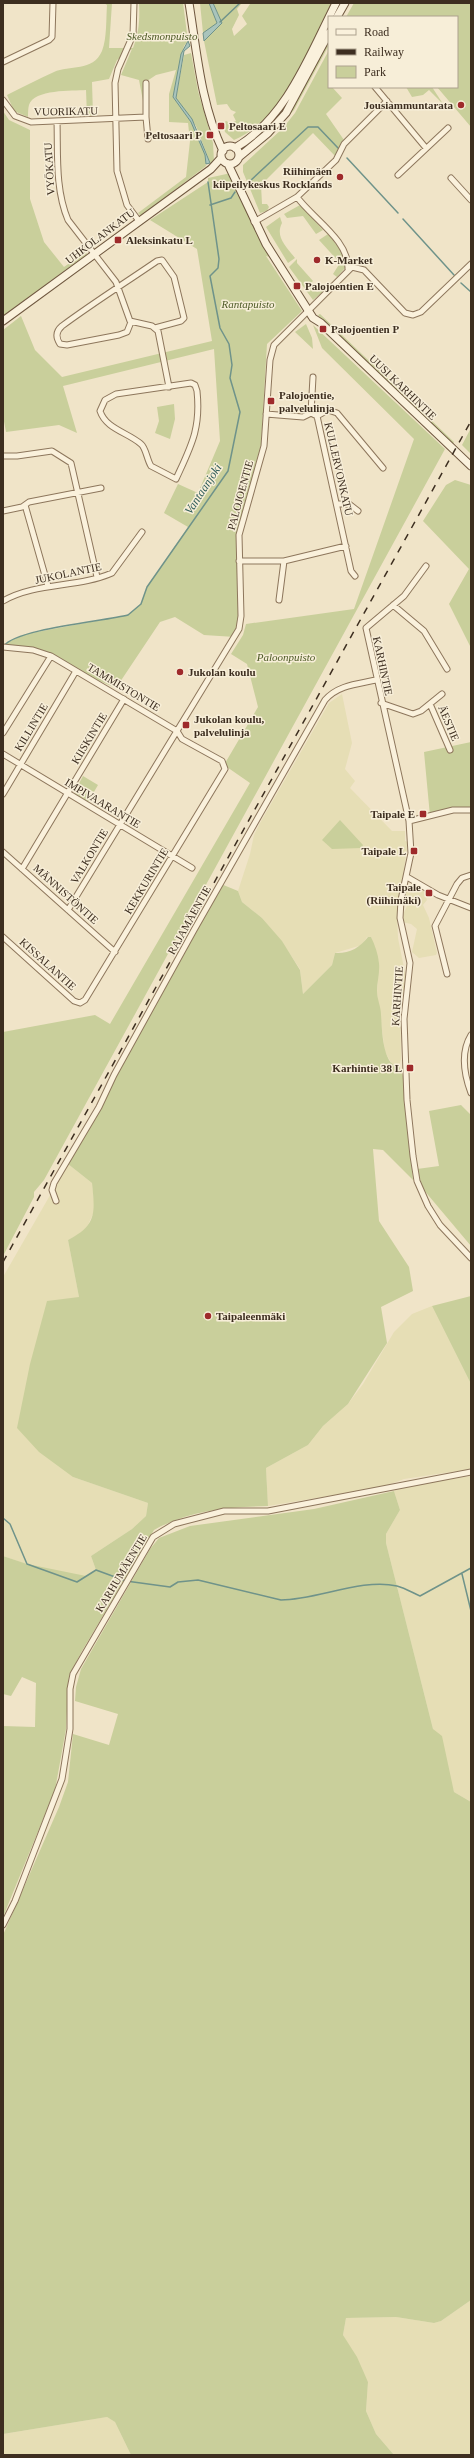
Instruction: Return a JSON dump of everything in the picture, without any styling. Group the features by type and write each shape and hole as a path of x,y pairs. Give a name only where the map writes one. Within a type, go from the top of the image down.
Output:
{"street":[{"path":"3,62 50,40 52,37 53,3"},
{"path":"134,3 133,35 118,69 115,83 118,183 127,206 139,221"},
{"path":"189,3 198,71 209,113 227,155 237,159 268,133 286,113 328,35"},
{"name":"UHKOLANKATU","path":"329,16 336,3"},
{"path":"338,16 345,3"},
{"name":"UHKOLANKATU","path":"3,321 211,170 266,123 283,102 328,18"},
{"path":"146,83 146,117 148,139"},
{"path":"376,88 426,148"},
{"name":"VUORIKATU","path":"3,100 8,110 20,119 31,122 146,117"},
{"path":"254,222 297,197 336,160 344,144 387,101"},
{"name":"VYÖKATU","path":"57,121 59,186 63,208 68,220 118,286"},
{"path":"398,175 448,128"},
{"name":"UUSI KARHINTIE","path":"227,155 237,159 239,185"},
{"name":"UUSI KARHINTIE","path":"227,155 254,222 282,272 308,310 316,315 321,323 471,466"},
{"path":"452,178 471,200"},
{"path":"297,197 341,245 347,256 348,270 355,267 364,270 405,313 413,315 421,312 471,264"},
{"path":"118,286 132,322 127,332 119,335 67,344 60,344 56,338 56,334 62,326 118,286 157,260 164,262 174,277 184,318 181,321 155,328 132,322"},
{"name":"PALOJOENTIE","path":"177,731 239,629 241,616 239,561 240,529 264,446 271,352 283,334 348,270"},
{"path":"155,328 159,335 169,387"},
{"path":"311,413 313,377"},
{"path":"191,383 194,385 197,398 194,439 176,479 151,466 143,445 112,426 102,416 100,411 105,400 116,394 169,387 191,383"},
{"path":"317,416 328,410 337,413 383,468"},
{"name":"KULLERVONKATU","path":"266,414 303,417 311,413 317,416 351,571 355,576"},
{"path":"3,456 17,456 46,450 57,453 73,466 97,577"},
{"path":"3,511 25,505 29,502 101,488"},
{"path":"336,504 349,504 358,511"},
{"path":"25,505 48,586"},
{"name":"JUKOLANTIE","path":"3,601 12,596 48,586 112,573 142,532"},
{"path":"239,561 284,561 346,546"},
{"path":"279,600 284,561"},
{"path":"426,566 404,596 393,605 424,631 447,669"},
{"name":"KARHINTIE","path":"393,605 366,628 381,703 409,821 411,853 401,900 400,918 410,963 404,1019 409,1122 417,1181 428,1206 440,1225 471,1258"},
{"name":"TAMMISTONTIE","path":"5,647 33,650 51,656 177,731 182,739 222,761 224,765"},
{"path":"3,733 51,656"},
{"name":"KILLINTIE","path":"3,794 76,671"},
{"name":"RAJAMÄENTIE","path":"56,1201 52,1190 54,1183 99,1107 114,1075 325,700 332,692 342,687 376,680"},
{"name":"ÄESTIE","path":"381,703 413,714 430,704 442,694"},
{"name":"KIISKINTIE","path":"22,869 124,699"},
{"name":"ÄESTIE","path":"430,704 450,750"},
{"name":"VALKONTIE","path":"68,910 177,731"},
{"name":"IMPIVAARANTIE","path":"3,754 192,868"},
{"name":"KEKKURINTIE","path":"80,1003 88,997 223,772 224,765"},
{"path":"409,821 453,810 471,810"},
{"name":"MÄNNISTÖNTIE","path":"3,852 115,952"},
{"path":"447,974 435,926 457,884 462,878 471,875"},
{"path":"407,877 448,900 471,908"},
{"name":"KISSALANTIE","path":"3,937 74,1001 80,1003"},
{"path":"471,1035 464,1046 466,1079 471,1093"},
{"name":"KARHUMÄENTIE","path":"3,1925 15,1901 62,1779 70,1729 70,1689 74,1674 153,1537 174,1524 224,1511 268,1511 384,1490 403,1484 471,1472"}],"shaded area":[{"path":"342,694 352,743 345,769 355,781 350,788 392,831 405,831 405,841 408,842 397,916 398,938 405,973 405,987 400,1001 401,1059 399,1066 392,1064 385,1052 377,993 379,963 371,937 367,937 362,945 335,953 332,965 303,994 300,969 282,942 262,918 242,902 238,891 250,854 254,835 260,823 329,703"},
{"path":"411,886 424,891 427,900 423,905 429,918 437,953 436,955 419,958 412,952 417,929 411,924 402,922 401,919 407,906 405,902 407,889"},
{"path":"68,1164 92,1183 95,1210 85,1231 68,1240 79,1297 73,1477 148,1503 146,1516 132,1529 91,1556 96,1570 77,1582 3,1556 3,1277"},
{"path":"432,1306 471,1384 471,1469 404,1479 383,1487 268,1506 266,1468 308,1445 323,1426 348,1404 363,1384 394,1332 412,1314"},
{"path":"471,1476 471,1802 454,1792 436,1733 433,1729 386,1543 386,1534 400,1510 394,1491 402,1487"},
{"path":"471,2300 471,2455 394,2455 376,2434 366,2411 368,2382 343,2335 346,2318 396,2317 434,2323 441,2321"},
{"path":"107,2417 115,2422 131,2455 3,2455 3,2434"}],"green space":[{"name":"Skedsmonpuisto","path":"104,3 112,3 109,48 133,48 139,26 139,3 183,3 188,41 184,46 173,97 191,122 205,155 206,166 141,216 138,213 186,177 190,141 188,123 169,122 169,94 176,70 156,75 147,81 147,96 143,101 139,80 121,75 132,49 117,60 109,79 92,82 93,115 87,116 86,90 46,93 38,96 32,100 29,105 28,117 14,111 7,95 54,72 87,65 98,58 104,46 106,34 107,5"},
{"path":"200,3 209,3 217,21 216,25 203,33"},
{"path":"213,3 242,3 237,9 239,15 232,29 234,36 247,24 242,16 250,4 245,3 332,3 304,61 282,99 268,116 252,129 234,140 225,132 223,124 226,121 230,123 236,121 233,115 236,112 231,110 227,104 217,105 204,41 222,23"},
{"path":"354,3 471,3 471,127 438,88 458,88 458,16 347,16"},
{"path":"328,40 328,47 294,110 264,143"},
{"path":"328,52 328,88 333,88 342,98 326,114 344,140 336,157 313,133 261,185 262,204 267,204 269,207 267,211 260,213 243,172 243,165 283,128 295,113"},
{"path":"191,53 198,91 213,143 214,162 211,165 196,126 176,98 184,55"},
{"path":"407,88 433,88 443,104 429,90 423,95 412,97"},
{"path":"3,111 9,120 30,130 30,199 44,242 64,267 85,252 87,254 3,316"},
{"name":"Rantapuisto","path":"231,173 250,219 270,257 266,256 302,311 267,344 261,445 240,529 241,616 235,637 204,635 175,617 160,622 116,688 81,673 49,653 22,649 4,650 7,642 26,634 128,615 141,604 147,587 188,527 164,513 178,484 198,493 220,441 214,349 63,386 77,433 59,425 6,432 3,416 3,330 21,316 35,350 62,377 212,341 197,249 150,220 208,182 208,178"},
{"path":"300,205 323,230 316,234 303,216 287,218 284,214"},
{"path":"280,217 282,223 280,233 282,241 295,258 288,263 266,227"},
{"path":"328,234 344,254 345,268 337,277 333,274 340,263 319,240"},
{"path":"297,259 297,263 313,281 311,283 317,289 322,285 324,287 325,290 313,300 289,267"},
{"path":"320,314 454,442 452,445 324,323 318,315"},
{"path":"306,324 312,338 313,349 295,332"},
{"name":"Paloonpuisto","path":"313,325 445,449 44,1180 34,1192 34,1197 3,1256 3,1032 95,1015 110,1024 250,783 224,765 258,707 247,664 231,654 243,635 246,624 354,609 414,439 322,348"},
{"path":"174,404 175,419 170,439 155,433 159,421 157,407"},
{"path":"471,428 471,454 462,445"},
{"path":"455,480 471,485 471,648 449,604 469,569 423,521 446,485"},
{"path":"471,742 471,810 430,816 424,752"},
{"path":"83,776 98,785 88,802 74,793"},
{"path":"340,820 363,845 362,848 332,849 322,840"},
{"path":"221,884 238,891 242,902 262,918 282,941 300,970 303,994 332,965 335,953 353,950 368,937 371,937 379,963 377,994 381,1012 384,1045 389,1060 393,1065 399,1066 403,1076 413,1180 383,1150 373,1149 379,1221 409,1267 413,1291 381,1307 387,1343 348,1404 323,1426 308,1445 266,1468 268,1506 239,1507 195,1514 167,1523 154,1530 82,1651 69,1676 66,1729 55,1790 3,1917 3,1726 35,1727 36,1683 22,1677 11,1696 3,1694 3,1556 27,1564 86,1576 96,1570 91,1556 132,1529 146,1516 148,1503 73,1477 39,1452 17,1428 30,1364 47,1301 79,1297 68,1240 84,1229 89,1223 92,1217 94,1202 92,1183 68,1164"},
{"path":"461,1105 471,1115 471,1246 423,1189 417,1169 439,1166 429,1111"},
{"path":"471,1296 471,1384 432,1306"},
{"path":"394,1491 400,1510 386,1534 386,1543 433,1729 442,1736 454,1792 471,1802 471,2300 441,2321 434,2323 396,2317 346,2318 343,2335 357,2357 368,2382 366,2411 376,2434 394,2455 131,2455 115,2422 107,2417 3,2434 3,1935 59,1807 68,1782 73,1734 109,1745 118,1714 75,1701 76,1687 81,1669 150,1549 159,1538 190,1526 314,1509"}],"water":[{"path":"209,3 213,3 222,23 204,41 203,33 217,23"},
{"path":"188,41 190,46 184,51 176,98 192,119 210,163 206,164 205,155 191,122 173,97 181,54"}],"waterway":[{"path":"220,22 240,3"},
{"path":"250,181 308,127 318,127 338,148"},
{"path":"347,158 398,213"},
{"name":"Vantaanjoki","path":"4,646 12,640 42,630 128,615 141,604 147,587 228,471 240,412 230,378 232,365 229,344 220,328 210,276 218,268 219,259 208,182"},
{"path":"210,205 231,198 235,192"},
{"path":"403,219 454,275"},
{"path":"461,283 471,292"},
{"path":"3,1518 10,1524 27,1564 77,1582 96,1570 126,1581 170,1587 178,1582 198,1580 281,1600 309,1597 354,1587 383,1584 397,1586 420,1596 471,1568"},
{"path":"462,1574 471,1611"}],"railway":[{"path":"3,1262 471,421"}],"place":[{"name":"Jousiammuntarata","path":"461,105"},
{"name":"Peltosaari E","path":"221,126"},
{"name":"Peltosaari P","path":"210,135"},
{"name":"Riihimäen kiipeilykeskus Rocklands","path":"340,177"},
{"name":"Aleksinkatu L","path":"118,240"},
{"name":"K-Market","path":"317,260"},
{"name":"Palojoentien E","path":"297,286"},
{"name":"Palojoentien P","path":"323,329"},
{"name":"Palojoentie, palvelulinja","path":"271,401"},
{"name":"Jukolan koulu","path":"180,672"},
{"name":"Jukolan koulu, palvelulinja","path":"186,725"},
{"name":"Taipale E","path":"423,814"},
{"name":"Taipale L","path":"414,851"},
{"name":"Taipale (Riihimäki)","path":"429,893"},
{"name":"Karhintie 38 L","path":"410,1068"},
{"name":"Taipaleenmäki","path":"208,1316"}]}
